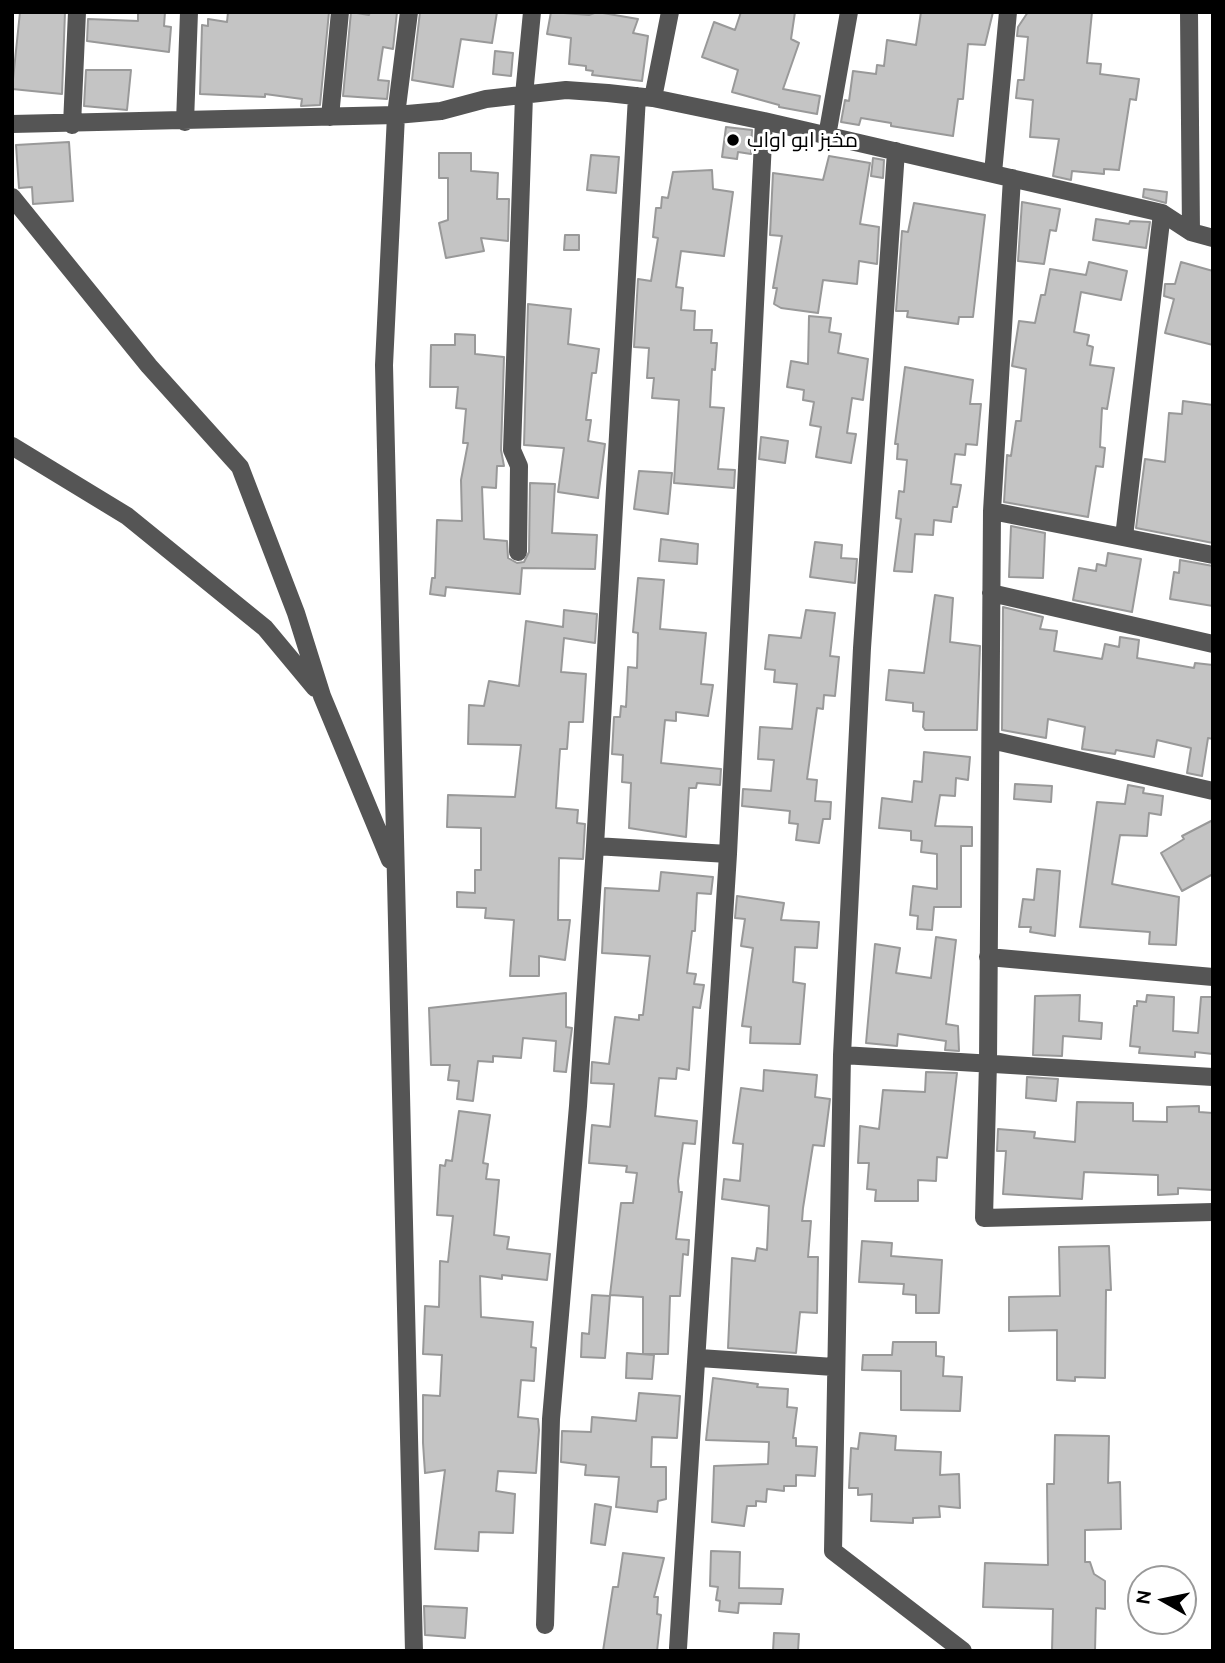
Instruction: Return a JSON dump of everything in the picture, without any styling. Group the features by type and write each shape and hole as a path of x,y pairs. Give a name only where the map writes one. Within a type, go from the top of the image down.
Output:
{"street":[{"path":"72,125 77,12"},
{"path":"185,122 189,12"},
{"path":"330,117 340,12"},
{"path":"409,12 397,115 384,365 414,1651"},
{"path":"518,552 519,466 512,450 524,95 533,12"},
{"path":"545,1625 551,1419 578,1106 645,97 670,12"},
{"path":"827,136 849,12"},
{"path":"993,173 1008,12"},
{"path":"1188,12 1191,232"},
{"path":"12,124 72,125 397,115 441,111 486,100 566,90 645,97 764,121 1163,213 1191,232 1213,238"},
{"path":"678,1648 699,1358 728,855 764,121"},
{"path":"896,151 862,648 842,1055 832,1551 963,1651"},
{"path":"1012,178 992,511 988,1062 984,1218 1213,1212"},
{"path":"12,197 149,366 240,467 296,613 322,696 396,877"},
{"path":"1124,537 1163,213"},
{"path":"12,446 138,525 265,628 322,696"},
{"path":"992,511 1213,555"},
{"path":"991,593 1213,644"},
{"path":"991,740 1213,791"},
{"path":"595,846 728,855"},
{"path":"988,957 1213,977"},
{"path":"842,1055 1213,1077"},
{"path":"699,1358 834,1367"}],"building":[{"path":"20,12 65,12 62,94 12,89"},
{"path":"138,12 165,12 164,26 171,27 169,52 87,41 88,19 138,21"},
{"path":"228,12 329,12 320,105 301,106 302,99 265,94 265,97 200,94 202,25 208,26 208,19 227,22"},
{"path":"351,12 369,15 370,12 397,12 393,49 383,47 378,80 389,81 387,99 343,96"},
{"path":"420,12 497,12 492,43 461,39 453,87 412,80"},
{"path":"551,12 589,15 597,12 638,19 633,33 648,36 642,81 592,75 593,71 586,70 586,66 569,64 571,38 547,34"},
{"path":"741,12 795,12 791,39 799,43 783,89 820,96 817,114 779,107 732,92 738,70 702,57 714,22 735,30"},
{"path":"921,12 993,12 985,45 968,44 963,99 958,99 953,136 861,118 859,125 841,122 845,100 849,101 853,71 876,74 877,65 884,66 887,40 916,45"},
{"path":"1028,12 1092,12 1087,63 1101,64 1100,74 1139,79 1136,100 1130,99 1119,170 1104,169 1104,174 1072,171 1071,180 1053,176 1059,139 1030,137 1033,100 1016,98 1018,80 1024,80 1028,37 1017,36 1018,27"},
{"path":"495,51 513,53 511,76 493,74"},
{"path":"86,70 131,70 127,110 84,106"},
{"path":"726,127 752,130 751,154 738,152 737,159 722,157"},
{"path":"69,142 73,201 33,204 32,187 19,188 16,145"},
{"path":"439,153 471,153 471,171 498,173 497,199 509,199 508,241 481,238 484,251 446,258 439,223 448,220 448,178 439,178"},
{"path":"591,155 619,157 616,193 587,190"},
{"path":"829,156 870,163 860,224 879,227 877,264 859,261 857,284 823,280 818,313 781,308 774,304 777,288 773,288 782,236 770,235 773,173 823,180"},
{"path":"873,158 884,160 883,178 871,176"},
{"path":"712,170 713,189 733,192 724,256 681,251 676,287 683,288 681,310 695,311 694,330 712,330 711,343 717,343 715,370 712,369 710,407 724,408 718,469 735,470 734,488 674,483 679,400 652,398 654,378 647,378 649,348 634,347 638,279 651,281 658,238 653,237 656,208 661,208 662,197 668,198 673,172"},
{"path":"1144,189 1167,192 1166,203 1143,197"},
{"path":"1022,202 1060,209 1056,231 1050,230 1044,264 1018,261"},
{"path":"914,203 985,215 973,317 959,317 958,324 907,317 908,311 896,311 902,231 908,232"},
{"path":"1096,219 1129,224 1130,221 1150,222 1146,248 1093,240"},
{"path":"565,235 579,235 579,250 564,250"},
{"path":"1089,262 1127,271 1121,300 1081,292 1074,332 1089,335 1087,345 1093,347 1090,365 1114,368 1107,409 1102,408 1100,447 1105,448 1103,467 1096,466 1088,517 1004,502 1007,455 1011,456 1016,421 1021,421 1026,369 1012,366 1019,321 1035,323 1041,295 1045,295 1050,269 1086,275"},
{"path":"1181,262 1213,271 1213,345 1165,333 1174,299 1164,296 1165,284 1175,284"},
{"path":"528,304 571,309 568,344 599,349 596,373 592,373 586,420 591,420 588,441 605,444 598,498 558,492 564,448 524,445"},
{"path":"809,316 831,318 829,332 841,334 838,353 868,359 863,400 852,398 847,433 856,434 851,463 816,457 821,427 810,425 814,402 803,400 804,390 787,387 791,361 808,364"},
{"path":"455,334 475,335 475,354 504,357 501,450 504,466 497,466 496,488 482,487 484,539 507,541 508,558 517,563 524,562 529,552 530,483 555,484 552,533 597,535 595,569 522,568 520,594 446,587 445,596 430,594 432,578 435,578 437,520 462,521 461,480 468,443 463,443 466,409 456,408 458,387 430,387 431,345 455,345"},
{"path":"905,367 973,380 970,404 981,404 977,445 966,444 965,455 955,454 951,484 961,485 951,522 934,520 933,535 915,534 912,572 894,571 901,519 896,518 899,491 904,492 907,460 897,459 898,444 895,444"},
{"path":"1183,401 1213,405 1213,543 1136,528 1145,459 1165,462 1169,413 1182,414"},
{"path":"761,437 788,441 785,463 759,459"},
{"path":"639,471 672,473 668,514 634,509"},
{"path":"1011,526 1045,533 1043,578 1009,577"},
{"path":"661,539 698,544 697,564 659,561"},
{"path":"815,542 842,545 841,558 857,559 855,583 810,577"},
{"path":"1108,553 1141,559 1132,612 1073,600 1079,568 1096,571 1097,564 1106,566"},
{"path":"1180,560 1213,566 1213,606 1170,599 1174,572 1179,573"},
{"path":"638,578 664,580 660,629 706,633 701,684 713,685 708,716 676,712 676,721 665,720 661,763 721,769 720,785 697,783 696,788 689,788 686,837 629,828 631,783 622,782 623,755 612,754 614,717 620,717 621,706 626,707 628,667 637,668 638,633 633,632"},
{"path":"935,595 953,598 950,642 980,646 977,730 925,730 924,712 913,711 913,703 886,700 889,670 924,673"},
{"path":"1003,607 1043,617 1040,629 1057,631 1054,651 1102,659 1105,644 1119,647 1120,637 1139,640 1137,658 1194,668 1195,663 1213,665 1213,739 1208,738 1202,776 1187,773 1191,748 1157,740 1154,757 1116,750 1115,754 1082,749 1085,727 1048,719 1046,738 1002,730"},
{"path":"564,610 597,614 595,643 564,638 561,672 586,674 583,722 569,722 567,749 560,749 556,808 578,810 577,823 585,824 583,859 559,858 558,920 570,920 565,960 539,956 539,976 510,976 514,920 485,918 486,908 457,907 457,892 475,893 475,870 481,870 481,828 447,827 448,795 515,797 521,745 468,744 469,705 484,706 489,681 519,686 526,621 563,627"},
{"path":"806,610 835,613 830,656 839,657 835,696 824,695 823,709 817,708 807,779 817,780 815,801 831,802 830,819 823,819 819,843 796,840 798,824 789,823 790,811 742,806 743,789 771,791 774,760 758,759 760,727 792,729 797,684 774,682 775,670 765,669 769,635 801,638"},
{"path":"924,752 970,757 968,780 956,778 955,796 940,795 935,826 972,827 972,846 961,846 961,907 934,907 932,930 917,929 918,916 910,915 913,886 937,889 937,854 921,852 922,841 911,840 911,831 879,828 882,798 912,802 914,781 922,782"},
{"path":"1015,784 1052,786 1051,802 1014,799"},
{"path":"1128,785 1144,788 1143,793 1163,796 1161,815 1149,813 1147,836 1120,835 1112,884 1179,897 1176,945 1149,944 1150,932 1080,927 1097,802 1125,804"},
{"path":"1213,820 1213,874 1182,891 1161,853 1184,839 1182,836"},
{"path":"1037,869 1060,871 1055,936 1030,932 1031,927 1019,927 1023,899 1034,900"},
{"path":"661,872 713,877 711,894 697,893 695,931 692,931 687,973 696,974 694,984 704,985 700,1008 693,1007 689,1070 677,1068 676,1079 659,1078 655,1116 697,1121 695,1144 683,1143 678,1181 679,1192 682,1192 676,1239 689,1240 688,1255 683,1254 680,1296 670,1296 668,1354 643,1354 643,1297 610,1295 621,1203 633,1203 637,1173 626,1172 627,1166 589,1163 592,1125 610,1127 614,1084 591,1083 592,1062 609,1064 615,1017 639,1020 639,1015 643,1015 650,956 602,953 605,888 659,891"},
{"path":"737,896 784,903 781,920 819,922 817,948 795,947 793,982 805,984 800,1044 750,1043 751,1027 742,1026 753,948 741,946 745,919 735,918"},
{"path":"936,937 956,940 946,1024 958,1026 959,1051 945,1050 946,1041 898,1034 897,1046 866,1043 875,944 900,948 896,973 931,978"},
{"path":"566,993 566,1027 572,1028 566,1072 554,1071 556,1041 523,1038 521,1058 493,1056 493,1062 478,1061 473,1101 457,1099 459,1081 448,1080 450,1065 431,1065 429,1008"},
{"path":"1080,995 1079,1021 1102,1023 1101,1039 1063,1036 1062,1056 1033,1055 1035,996"},
{"path":"1147,995 1174,997 1173,1031 1198,1033 1201,997 1213,997 1213,1054 1195,1052 1195,1057 1139,1053 1140,1047 1130,1046 1134,1006 1137,1006 1137,1001 1146,1002"},
{"path":"764,1070 817,1075 815,1097 830,1099 824,1146 813,1145 802,1221 811,1221 808,1257 818,1257 817,1313 800,1312 796,1353 728,1348 732,1258 755,1261 757,1248 767,1250 769,1206 722,1199 724,1179 740,1181 743,1144 733,1143 741,1088 763,1091"},
{"path":"926,1072 957,1073 947,1158 937,1157 936,1181 918,1180 918,1201 875,1201 876,1190 867,1189 869,1163 858,1163 860,1126 879,1129 883,1090 925,1092"},
{"path":"1027,1077 1058,1079 1056,1101 1026,1098"},
{"path":"1077,1102 1133,1103 1133,1121 1167,1122 1167,1107 1199,1106 1199,1112 1213,1113 1213,1190 1178,1188 1178,1194 1158,1195 1158,1175 1084,1172 1082,1199 1003,1194 1006,1151 997,1151 998,1129 1035,1132 1034,1138 1075,1142"},
{"path":"459,1111 490,1115 483,1163 488,1164 486,1179 499,1180 494,1235 509,1237 507,1249 550,1254 547,1280 502,1275 502,1279 480,1276 481,1317 533,1322 531,1347 536,1348 534,1381 521,1380 518,1417 538,1419 539,1430 536,1473 498,1471 496,1491 515,1494 513,1533 479,1532 478,1551 435,1549 445,1470 425,1473 423,1443 423,1395 440,1396 442,1355 423,1354 425,1306 439,1307 440,1261 448,1262 453,1216 437,1215 440,1165 445,1166 446,1160 452,1161"},
{"path":"862,1241 892,1243 891,1256 942,1260 939,1313 916,1313 916,1295 903,1294 904,1284 859,1282"},
{"path":"1109,1246 1111,1290 1106,1290 1105,1378 1075,1377 1075,1381 1057,1380 1057,1330 1009,1331 1009,1297 1060,1296 1059,1247"},
{"path":"592,1295 610,1296 605,1358 581,1357 582,1333 589,1334"},
{"path":"893,1342 936,1342 936,1356 944,1357 943,1376 962,1377 960,1411 901,1410 901,1371 862,1370 863,1355 892,1355"},
{"path":"627,1353 654,1355 652,1379 626,1378"},
{"path":"713,1378 758,1384 757,1387 788,1389 787,1407 797,1408 793,1438 796,1438 796,1446 817,1447 815,1476 796,1475 796,1486 784,1486 784,1491 767,1489 766,1502 756,1501 756,1506 747,1506 744,1526 712,1522 714,1466 768,1464 769,1442 706,1440"},
{"path":"639,1393 680,1396 677,1438 652,1437 651,1467 666,1467 666,1499 658,1501 657,1512 616,1507 619,1477 585,1475 586,1465 561,1462 562,1431 591,1432 592,1417 636,1421"},
{"path":"860,1433 896,1436 895,1450 941,1452 940,1475 959,1474 960,1508 939,1506 940,1517 913,1518 913,1523 871,1521 872,1494 858,1495 858,1488 849,1488 851,1448 858,1449"},
{"path":"1055,1435 1109,1436 1108,1483 1120,1482 1121,1529 1085,1530 1085,1562 1090,1562 1094,1574 1105,1581 1105,1609 1096,1608 1095,1651 1052,1651 1053,1609 983,1607 985,1563 1048,1565 1047,1484 1054,1484"},
{"path":"595,1504 611,1507 605,1545 591,1543"},
{"path":"711,1551 740,1552 739,1588 783,1589 781,1604 739,1603 738,1613 719,1611 720,1601 716,1600 718,1587 710,1586"},
{"path":"623,1553 664,1558 654,1597 658,1597 657,1614 661,1615 657,1651 603,1651 613,1587 618,1587"},
{"path":"424,1606 467,1608 465,1638 425,1635"},
{"path":"774,1633 799,1634 798,1651 773,1651"}],"place":[{"name":"مخبز ابو اواب","path":"733,140"}]}
